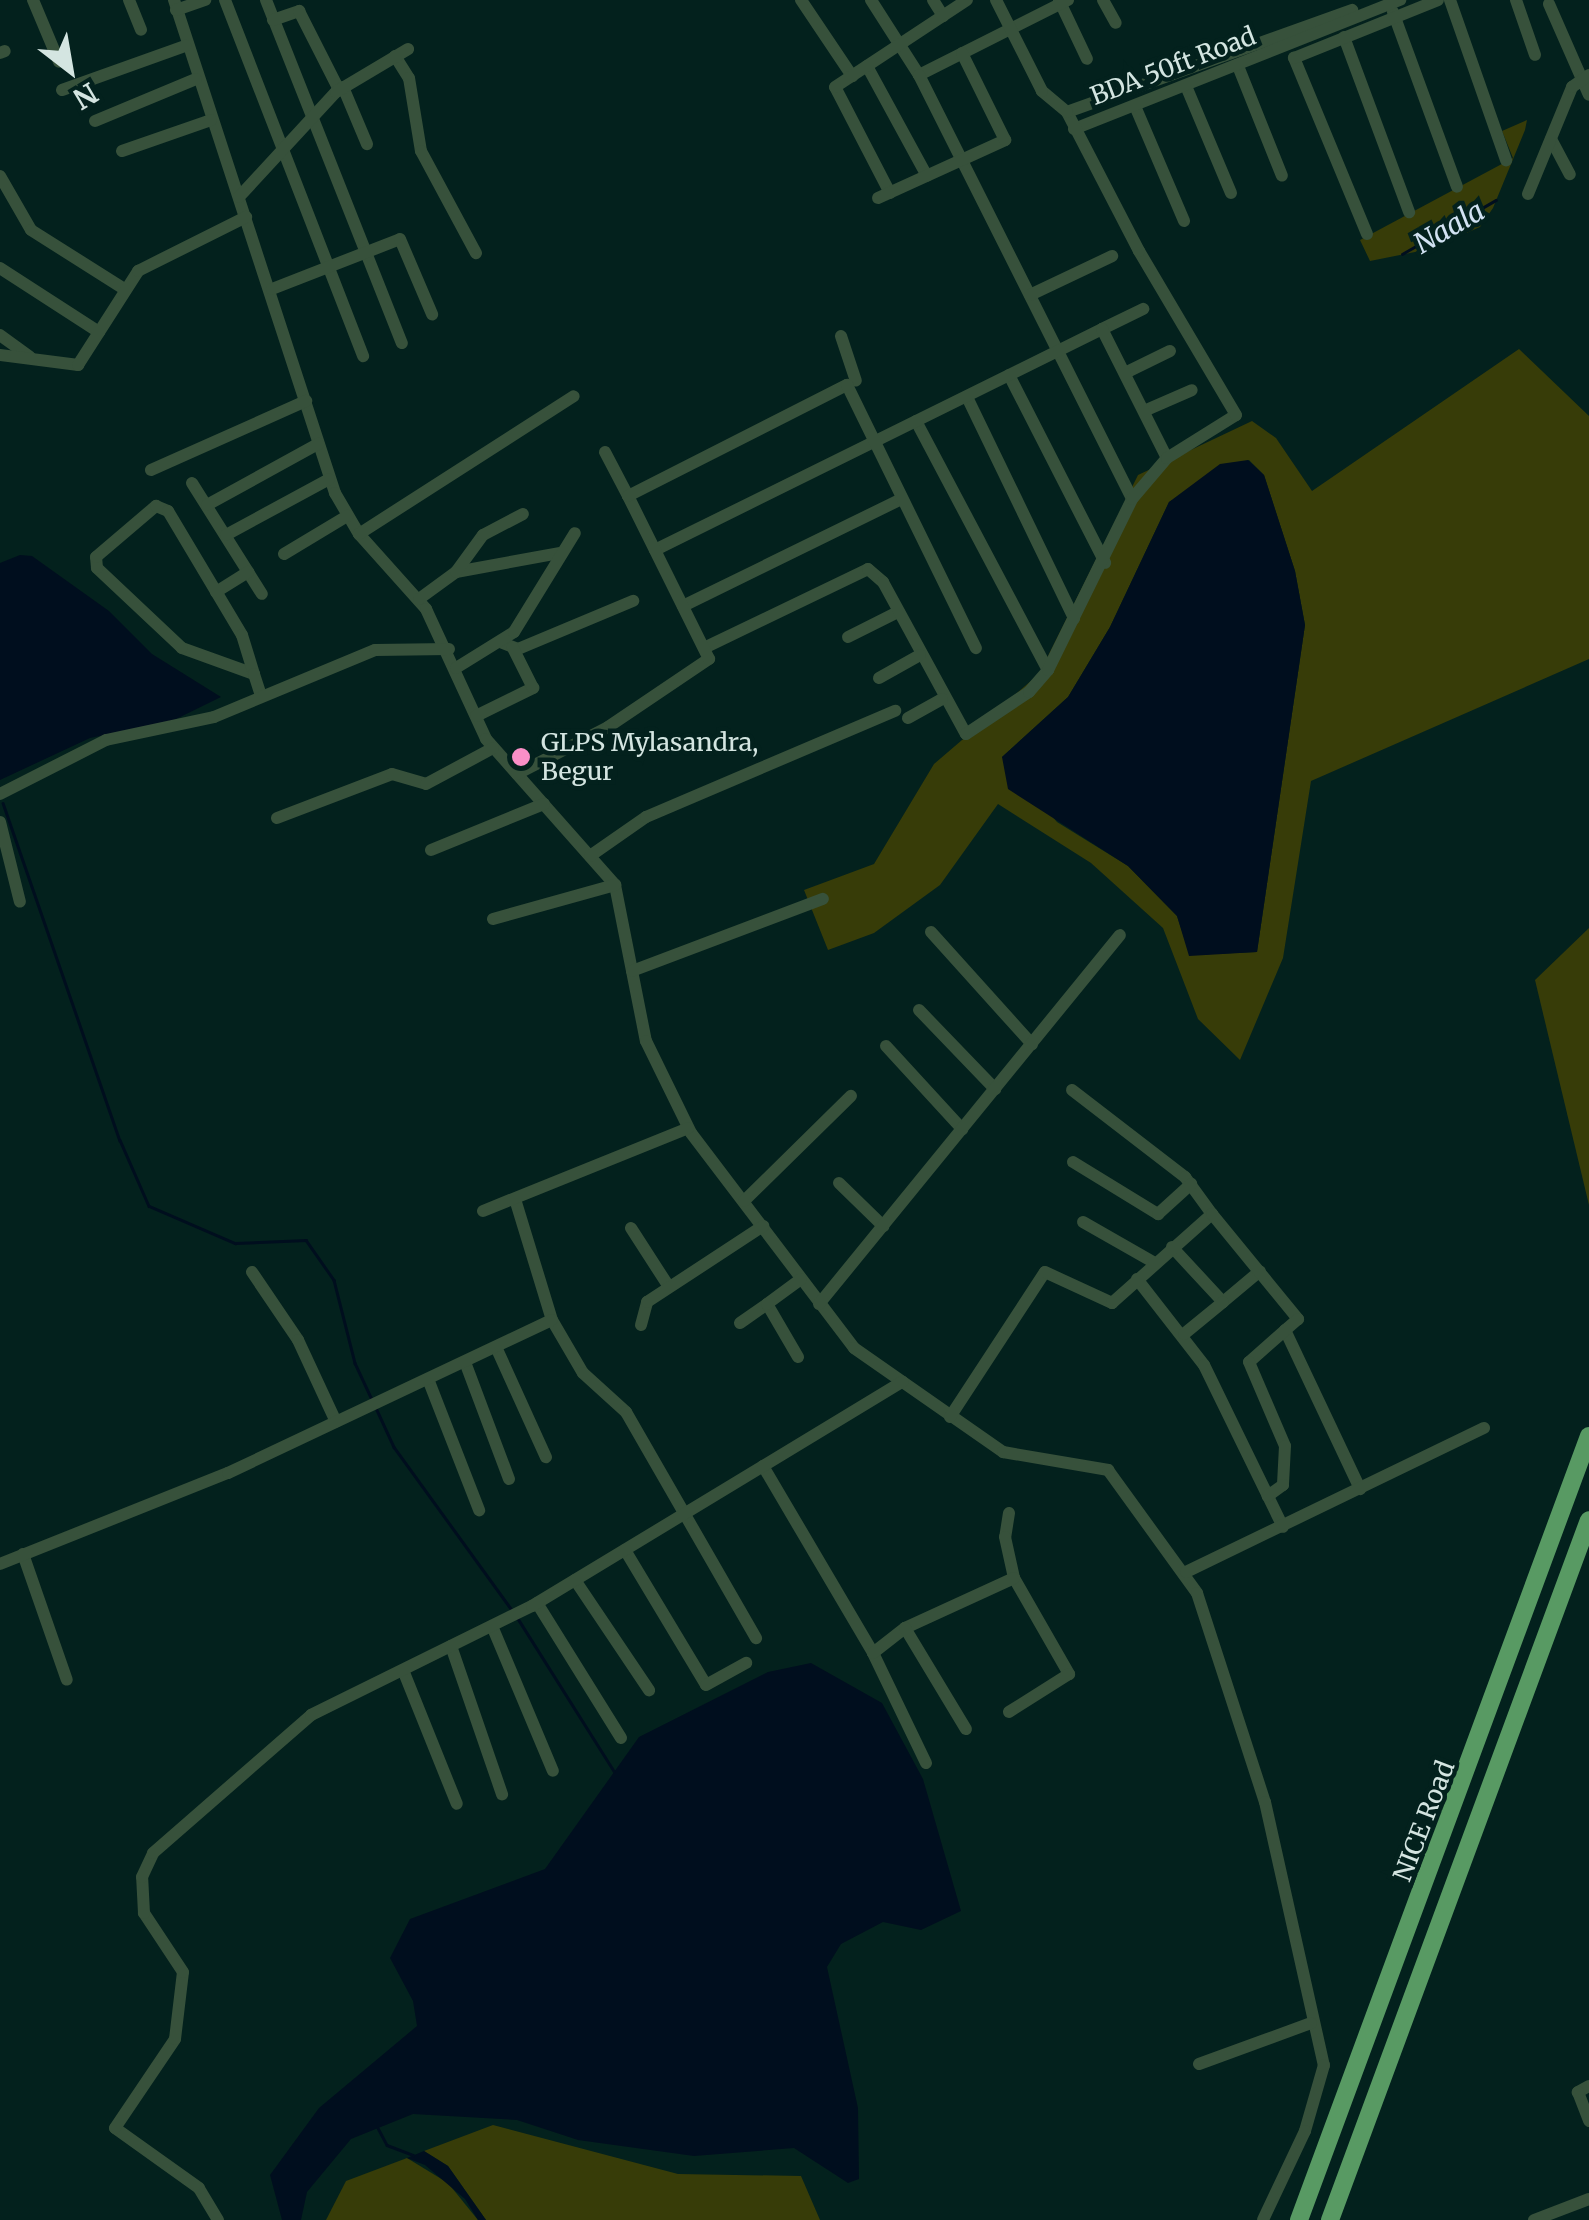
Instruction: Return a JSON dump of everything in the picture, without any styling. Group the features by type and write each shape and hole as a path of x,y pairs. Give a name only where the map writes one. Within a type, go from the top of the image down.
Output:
{"highway":[{"name":"NICE Road","path":"1299,2220 1589,1436"},
{"name":"NICE Road","path":"1330,2220 1589,1520"}],"street":[{"path":"33,0 59,62"},
{"path":"129,0 141,30"},
{"path":"205,0 175,5 185,46 272,289 330,479 346,516 359,534 419,599 449,649 476,716 494,748 615,885 628,926 646,1042 688,1128 854,1348 950,1417 1022,1460 1108,1470 1186,1572 1210,1623 1236,1728 1265,1802 1311,2022 1324,2065 1305,2130 1263,2220"},
{"path":"225,0 280,155 363,356"},
{"path":"266,0 402,343"},
{"path":"800,0 852,76"},
{"path":"871,0 919,75 1132,499"},
{"path":"933,0 943,16"},
{"path":"962,54 1005,140 884,195 835,87 966,0"},
{"path":"704,648 868,569 879,576 942,699 966,734 1029,692 1048,670 1105,562 1132,499 1167,458 1236,415 1067,112 1042,91 996,0"},
{"path":"1103,0 1116,23"},
{"path":"1367,234 1294,58 1344,37 1390,4 1438,0"},
{"path":"1450,0 1506,160"},
{"path":"1516,0 1535,55"},
{"path":"919,75 1062,1 1087,58"},
{"path":"1390,4 1458,187"},
{"name":"BDA 50ft Road","path":"1074,129 1390,4"},
{"name":"BDA 50ft Road","path":"1067,112 1390,4"},
{"path":"1549,4 1585,77 1589,95"},
{"path":"273,20 299,12 367,144"},
{"path":"1344,37 1409,212"},
{"path":"62,90 185,46"},
{"path":"239,198 341,89 402,53 422,151 476,253"},
{"path":"867,66 927,176"},
{"path":"1238,66 1282,176"},
{"path":"1528,194 1551,138 1585,77"},
{"path":"96,120 196,79"},
{"path":"1186,86 1232,193"},
{"path":"1135,106 1184,221"},
{"path":"122,151 211,120"},
{"path":"1551,138 1570,174"},
{"path":"0,176 31,230 126,290"},
{"path":"0,355 78,364 138,271 246,216"},
{"path":"272,289 397,240 404,243 432,314"},
{"path":"1030,295 1112,256"},
{"path":"0,268 99,332"},
{"path":"655,550 1143,308"},
{"path":"1102,329 1167,458"},
{"path":"0,334 34,359"},
{"path":"841,336 856,381"},
{"path":"1126,372 1170,351"},
{"path":"1009,375 1105,562"},
{"path":"628,496 847,385 976,648"},
{"path":"1144,412 1192,390"},
{"path":"359,534 574,396"},
{"path":"967,397 1074,618"},
{"path":"152,470 306,401"},
{"path":"916,422 1048,670"},
{"path":"207,505 318,444"},
{"path":"516,774 702,669 709,659 605,452"},
{"path":"226,535 330,479"},
{"path":"192,483 262,594"},
{"path":"683,606 901,498"},
{"path":"254,674 182,648 96,568 96,557 162,506 242,635 254,674 260,694"},
{"path":"419,599 456,572 483,535 524,514"},
{"path":"284,554 346,516"},
{"path":"456,668 500,642 526,617 575,533"},
{"path":"456,572 471,574 560,553"},
{"path":"216,592 248,572"},
{"path":"513,648 633,601"},
{"path":"848,637 898,612"},
{"path":"476,716 532,688 513,648 500,642"},
{"path":"0,794 106,740 214,717 260,694 376,650 449,649"},
{"path":"879,678 920,656"},
{"path":"908,718 942,699"},
{"path":"590,856 646,816 895,712"},
{"path":"278,818 392,774 426,784 494,748"},
{"path":"432,850 544,804"},
{"path":"0,822 20,902"},
{"path":"494,919 615,885"},
{"path":"632,970 822,899"},
{"path":"932,932 1032,1044"},
{"path":"819,1304 1120,936"},
{"path":"919,1010 995,1089"},
{"path":"886,1046 962,1129"},
{"path":"1072,1090 1192,1184 1298,1320 1249,1362 1287,1463 1283,1484 1268,1496"},
{"path":"744,1201 852,1096"},
{"path":"482,1212 688,1128"},
{"path":"1073,1162 1158,1214 1192,1184"},
{"path":"839,1183 883,1226"},
{"path":"515,1198 552,1320 583,1373 626,1412 756,1638"},
{"path":"950,1417 1045,1272 1112,1303 1212,1214"},
{"path":"1083,1222 1155,1263"},
{"path":"641,1325 647,1302 764,1226"},
{"path":"631,1228 669,1287"},
{"path":"1172,1246 1223,1302"},
{"path":"1184,1334 1260,1271"},
{"path":"252,1272 298,1340 336,1422"},
{"path":"740,1323 801,1279"},
{"path":"1137,1280 1184,1334 1283,1528"},
{"path":"767,1304 798,1357"},
{"path":"0,1564 336,1422 552,1320"},
{"path":"1285,1330 1360,1489"},
{"path":"496,1347 546,1457"},
{"path":"464,1362 509,1479"},
{"path":"428,1380 478,1510"},
{"path":"218,2220 188,2178 116,2128 175,2039 183,1972 144,1913 142,1877 153,1854 311,1716 537,1603 902,1382"},
{"path":"1186,1572 1484,1428"},
{"path":"763,1466 873,1653 926,1764"},
{"path":"1010,1513 1005,1537 1014,1578 1069,1674 1010,1712"},
{"path":"624,1550 706,1685 746,1663"},
{"path":"23,1554 67,1680"},
{"path":"873,1653 905,1628 1014,1578"},
{"path":"575,1580 649,1690"},
{"path":"537,1603 621,1738"},
{"path":"492,1626 553,1772"},
{"path":"905,1628 966,1728"},
{"path":"451,1646 502,1794"},
{"path":"403,1670 457,1804"},
{"path":"1199,2064 1311,2022"},
{"path":"1589,2086 1578,2092 1589,2121"},
{"path":"1534,2220 1589,2199"}],"green space":[{"path":"1527,120 1525,130 1493,208 1480,227 1430,249 1370,261 1360,240 1513,158 1502,131"},
{"path":"1519,349 1589,416 1589,659 1311,781 1283,958 1240,1060 1198,1019 1163,928 1091,863 998,804 940,885 874,933 828,950 804,890 874,864 934,764 1039,674 1138,475 1252,421 1276,438 1312,491","holes":["1249,460 1264,475 1295,571 1305,625 1257,952 1190,955 1177,916 1128,866 1057,822 1002,757 1068,697 1110,627 1169,502"]},
{"path":"1589,928 1589,1205 1535,980"},
{"path":"493,2125 678,2174 801,2176 820,2220 486,2220 448,2166 424,2151"},
{"path":"407,2158 448,2183 478,2220 326,2220 346,2181"}],"water":[{"path":"1248,460 1264,475 1295,571 1305,625 1257,952 1189,956 1177,916 1128,866 1008,789 1002,757 1068,697 1110,627 1169,502 1220,464"},
{"path":"20,555 32,556 109,611 152,654 221,697 172,721 90,738 0,780 0,563"},
{"path":"811,1663 882,1703 923,1779 961,1911 921,1930 883,1922 841,1944 827,1967 858,2108 859,2179 848,2183 794,2148 694,2156 578,2140 517,2120 413,2114 351,2139 307,2192 301,2220 282,2220 270,2175 319,2108 417,2026 413,2001 390,1958 410,1919 545,1869 639,1737 768,1672"},
{"path":"424,2151 448,2166 486,2220 478,2220 465,2199 425,2165 407,2158"}],"waterway":[{"name":"Naala","path":"1402,254 1496,200"},
{"path":"3,803 120,1140 149,1206 235,1243 306,1240 334,1280 355,1363 372,1399"},
{"path":"377,1410 394,1447 512,1610"},
{"path":"517,1617 614,1771"},
{"path":"378,2128 387,2145 413,2155"}],"place":[{"name":"GLPS Mylasandra, Begur","path":"521,757"}]}
